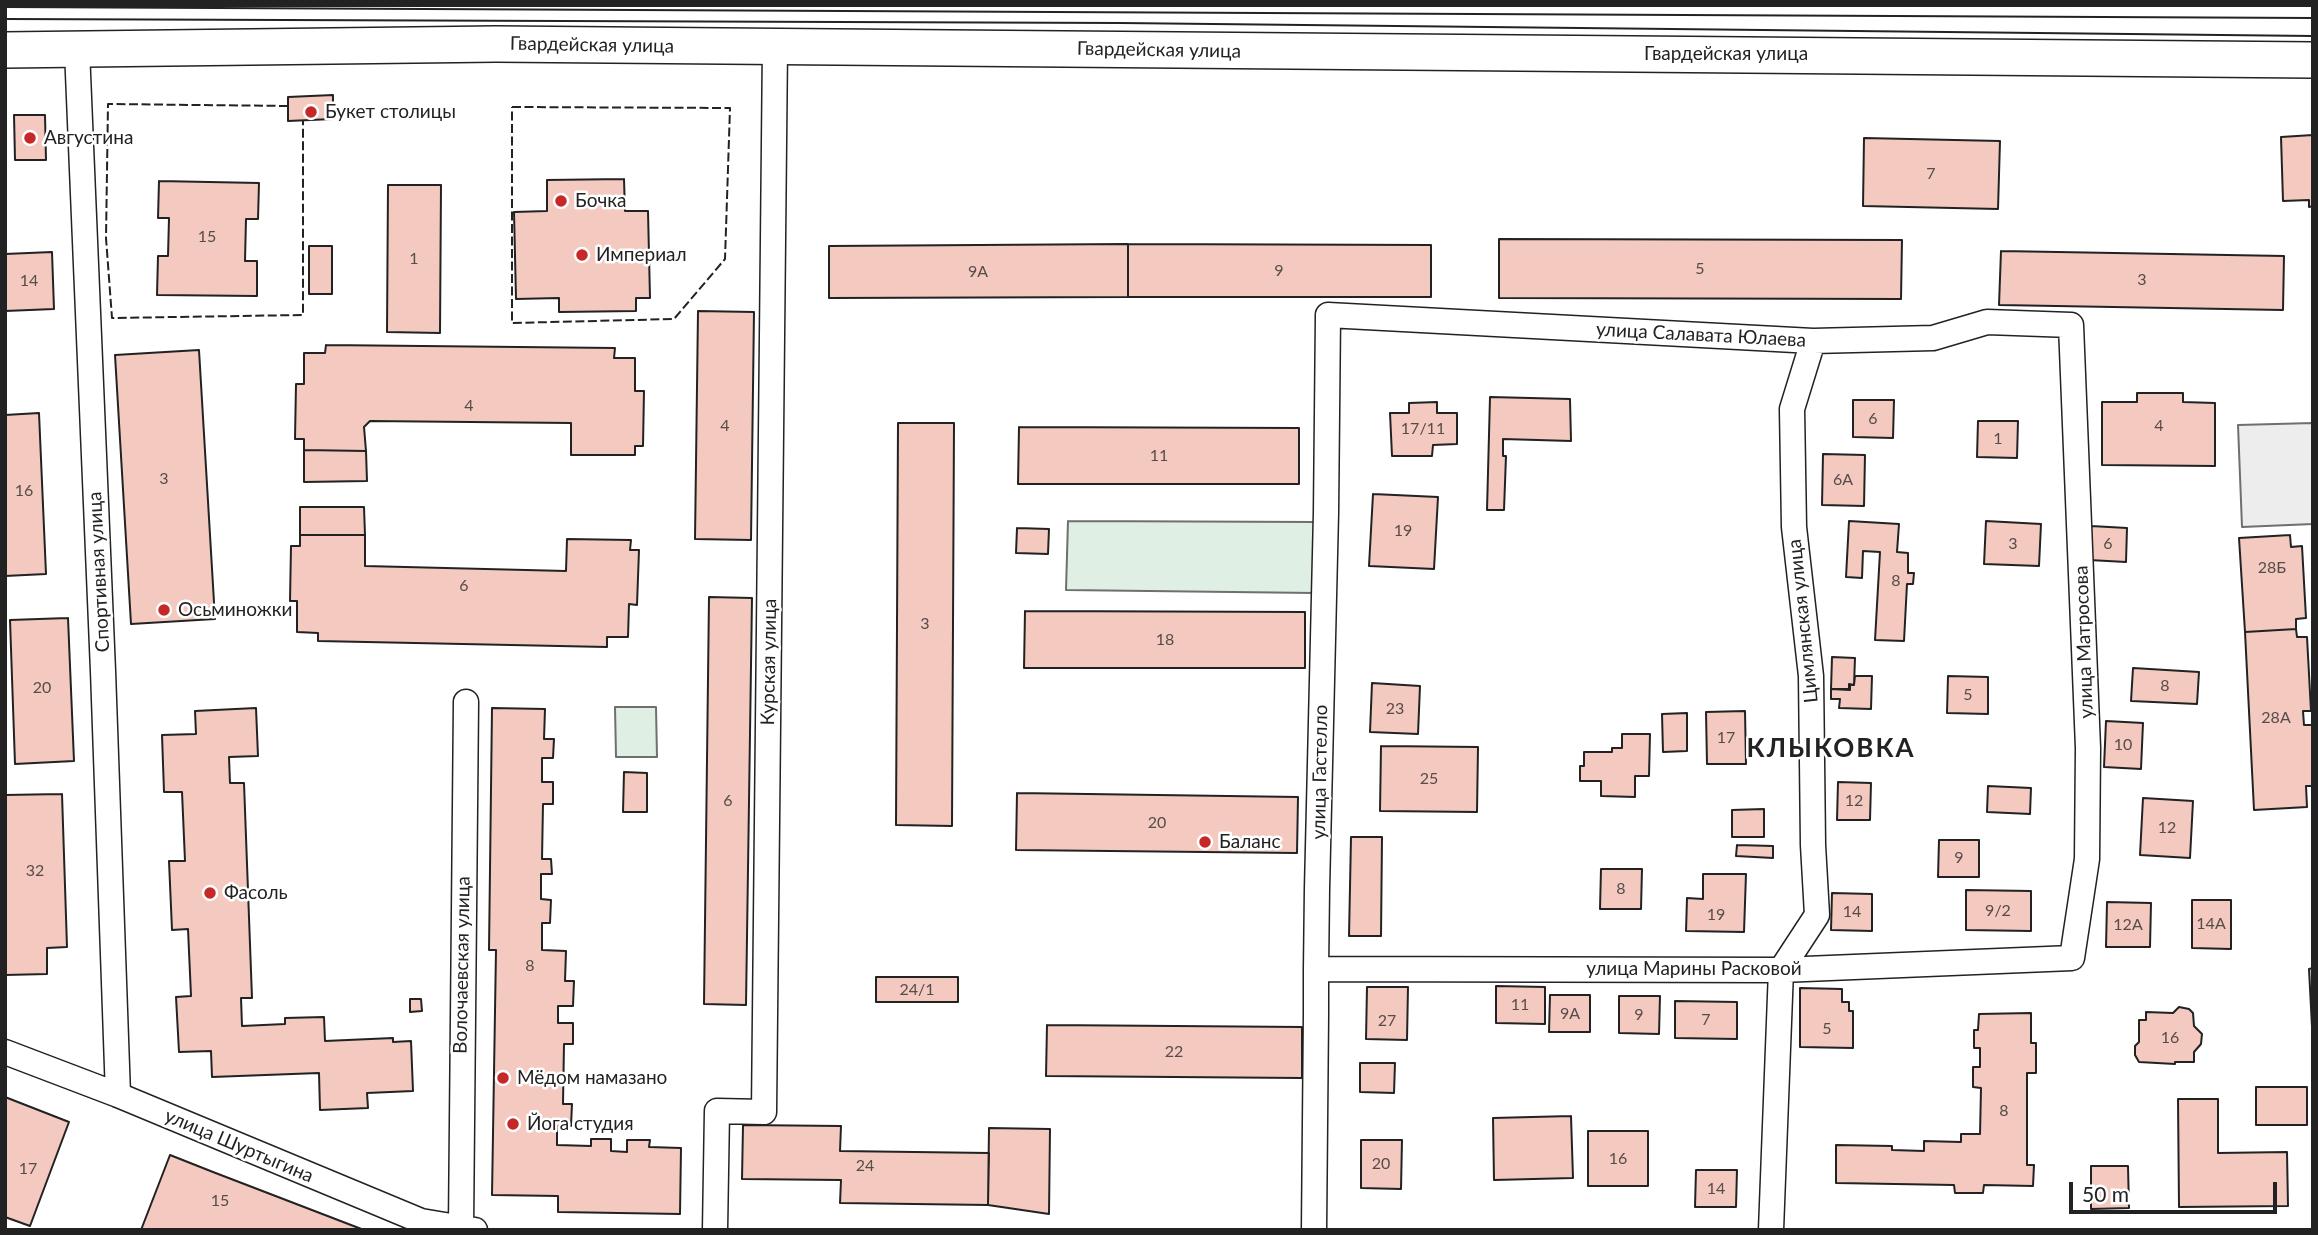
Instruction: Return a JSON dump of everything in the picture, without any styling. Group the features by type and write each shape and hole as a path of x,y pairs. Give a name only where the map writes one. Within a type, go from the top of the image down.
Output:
{"main road":[{"name":"Гвардейская улица","path":"5,50 496,44 2313,60"}],"street":[{"name":"Курская улица","path":"715,1230 717,1111 765,1112 775,46"},
{"name":"Спортивная улица","path":"77,50 118,1095"},
{"name":"улица Салавата Юлаева","path":"1328,314 1813,341 1933,338 1987,322 2071,325"},
{"name":"улица Гастелло","path":"1314,1230 1328,314"},
{"name":"улица Матросова","path":"2071,325 2088,748 2087,859 2072,958"},
{"name":"Цимлянская улица","path":"1781,970 1817,915 1813,845 1811,676 1794,527 1792,409 1813,341"},
{"name":"Волочаевская улица","path":"466,702 468,1228"},
{"name":"улица Марины Расковой","path":"1316,969 1781,970 2072,958"},
{"path":"1771,1230 1781,970"},
{"name":"улица Шуртыгина","path":"5,1052 118,1095 421,1221 468,1228"}],"green space":[{"path":"1068,521 1315,522 1314,593 1066,590"},
{"path":"615,707 656,707 657,757 616,757"}],"shaded area":[{"path":"2313,423 2313,524 2242,527 2238,425"}],"building":[{"name":"Букет столицы","path":"333,95 333,119 288,121 288,97"},
{"path":"14,115 45,115 46,160 15,160"},
{"path":"2313,135 2313,206 2309,207 2309,200 2283,201 2281,137"},
{"path":"1864,138 2000,141 1998,209 1863,206"},
{"name":"Империал","path":"624,179 625,211 648,211 650,298 636,298 636,311 559,312 559,298 516,299 514,212 547,211 547,180"},
{"path":"159,181 259,183 258,219 246,219 245,261 257,261 257,296 157,295 158,256 168,256 169,218 158,218"},
{"path":"388,185 441,185 440,333 387,332"},
{"path":"1499,239 1902,240 1901,299 1499,298"},
{"path":"1128,244 1431,245 1431,297 1128,297"},
{"path":"1128,244 1128,297 829,298 829,246"},
{"path":"309,246 332,246 332,294 309,294"},
{"path":"2001,251 2284,256 2283,310 1999,305"},
{"path":"52,252 54,309 5,311 5,254"},
{"path":"698,311 754,312 751,540 695,539"},
{"path":"326,345 615,348 614,358 635,358 635,391 644,391 643,446 635,446 635,455 571,455 571,423 370,421 364,427 366,451 304,450 304,439 295,439 296,384 304,384 304,353 325,353"},
{"path":"199,350 215,619 131,624 115,355"},
{"path":"2137,393 2183,393 2183,402 2215,403 2215,466 2102,465 2102,402 2137,402"},
{"path":"1490,397 1570,399 1571,441 1503,439 1503,456 1506,456 1504,510 1487,510"},
{"path":"1853,400 1894,400 1893,438 1853,437"},
{"path":"1437,402 1437,413 1457,413 1457,444 1433,445 1432,456 1392,456 1390,413 1409,413 1409,403"},
{"path":"39,413 46,574 5,576 5,415"},
{"path":"1978,421 2018,421 2017,458 1977,457"},
{"path":"898,423 954,423 952,826 896,825"},
{"path":"1019,427 1299,428 1299,484 1018,484"},
{"path":"304,450 366,451 367,481 304,482"},
{"path":"1823,454 1865,455 1864,506 1822,505"},
{"path":"1373,494 1438,497 1434,569 1369,566"},
{"path":"300,507 364,507 365,535 300,535"},
{"path":"1849,521 1899,524 1897,552 1908,553 1908,573 1914,573 1913,584 1907,584 1904,641 1875,640 1880,552 1863,551 1862,578 1846,577"},
{"path":"1986,521 2041,524 2039,566 1984,564"},
{"path":"2091,526 2127,528 2126,562 2089,560"},
{"path":"1017,528 1049,529 1048,554 1016,553"},
{"path":"300,535 365,535 365,566 566,571 567,539 631,540 630,550 639,550 637,605 629,604 628,637 607,637 607,647 318,641 318,633 297,632 297,601 290,601 291,546 300,546"},
{"path":"2290,535 2291,547 2302,546 2306,618 2296,619 2296,629 2245,632 2239,538"},
{"path":"709,597 752,598 746,1005 704,1004"},
{"path":"1025,611 1305,612 1305,668 1024,668"},
{"path":"68,618 74,761 15,764 10,620"},
{"path":"2296,629 2297,637 2307,637 2311,711 2303,711 2304,725 2312,725 2313,786 2306,786 2307,807 2254,810 2245,632"},
{"path":"1832,657 1855,658 1854,685 1849,684 1849,689 1831,689"},
{"path":"2133,668 2199,672 2197,704 2131,701"},
{"path":"1855,676 1872,676 1871,709 1839,708 1840,699 1831,699 1831,689 1850,690"},
{"path":"1948,676 1988,677 1988,714 1947,713"},
{"path":"1372,683 1420,686 1418,734 1370,732"},
{"path":"256,708 258,756 229,757 230,783 244,783 252,998 241,998 242,1026 285,1024 285,1018 324,1017 325,1041 393,1038 393,1042 411,1041 413,1091 367,1093 368,1108 320,1110 319,1073 212,1077 211,1051 179,1052 176,997 191,996 188,929 172,930 169,861 185,861 182,792 164,792 162,735 196,734 195,711"},
{"path":"492,708 545,709 544,739 554,739 553,758 542,758 542,782 553,782 553,804 543,804 542,859 551,859 552,874 541,874 541,899 551,900 550,923 542,923 542,950 566,951 565,981 574,981 573,1006 558,1006 558,1023 573,1023 573,1044 564,1044 563,1104 572,1104 571,1126 557,1126 557,1145 591,1146 591,1139 611,1139 611,1151 627,1152 627,1140 650,1140 649,1147 681,1148 680,1214 558,1212 558,1196 492,1195 496,950 489,950"},
{"path":"1745,711 1746,764 1707,764 1706,712"},
{"path":"1687,713 1687,751 1663,752 1662,714"},
{"path":"2106,721 2143,723 2141,769 2104,767"},
{"path":"1622,734 1650,734 1649,776 1635,776 1635,797 1601,796 1601,781 1580,781 1584,752 1612,752 1612,748 1622,748"},
{"path":"1381,746 1478,747 1477,812 1380,811"},
{"path":"624,772 647,773 647,812 623,812"},
{"path":"1838,782 1871,783 1870,820 1837,820"},
{"path":"1988,786 2031,788 2030,814 1987,812"},
{"path":"1017,793 1298,797 1297,853 1016,850"},
{"path":"62,794 67,947 47,948 47,974 5,975 5,795"},
{"path":"2143,798 2193,801 2190,858 2140,855"},
{"path":"1764,809 1764,837 1732,837 1732,810"},
{"path":"1351,837 1382,837 1381,936 1349,936"},
{"path":"1939,840 1979,840 1979,877 1938,877"},
{"path":"1737,845 1773,846 1773,858 1736,856"},
{"path":"1601,869 1642,869 1641,909 1600,909"},
{"path":"1703,874 1746,874 1744,932 1686,931 1687,898 1703,899"},
{"path":"1966,890 2031,891 2031,931 1966,930"},
{"path":"1832,893 1872,894 1872,931 1831,930"},
{"path":"2192,900 2231,900 2231,949 2192,948"},
{"path":"2107,902 2151,903 2150,947 2106,947"},
{"path":"2313,968 2313,1027 2312,1027 2309,969"},
{"path":"876,977 958,977 958,1002 876,1002"},
{"path":"1496,986 1545,987 1545,1024 1496,1023"},
{"path":"1367,987 1408,987 1407,1040 1366,1039"},
{"path":"1800,988 1842,989 1842,1002 1849,1002 1849,1011 1853,1011 1853,1048 1800,1047"},
{"path":"1550,995 1590,995 1590,1032 1549,1032"},
{"path":"1619,996 1660,996 1659,1034 1619,1033"},
{"path":"410,999 421,999 422,1011 410,1012"},
{"path":"1675,1001 1737,1002 1737,1039 1675,1038"},
{"path":"2179,1007 2189,1009 2193,1013 2194,1026 2202,1034 2201,1044 2194,1052 2194,1062 2139,1062 2135,1055 2135,1046 2139,1042 2139,1020 2146,1020 2146,1012 2173,1013"},
{"path":"2031,1013 2031,1043 2036,1043 2036,1073 2027,1073 2027,1165 2034,1165 2033,1186 1984,1185 1983,1193 1955,1193 1954,1185 1836,1183 1836,1145 1892,1146 1892,1150 1924,1151 1924,1141 1961,1142 1961,1134 1980,1134 1981,1088 1973,1087 1973,1067 1980,1067 1980,1048 1974,1048 1974,1030 1978,1030 1979,1014"},
{"path":"1047,1025 1302,1027 1302,1078 1046,1076"},
{"path":"1360,1063 1395,1063 1394,1093 1360,1092"},
{"path":"2256,1087 2307,1087 2307,1125 2256,1125"},
{"path":"5,1097 69,1122 30,1226 5,1217"},
{"path":"2178,1099 2218,1099 2218,1153 2287,1152 2288,1206 2179,1207"},
{"path":"1571,1116 1573,1178 1494,1180 1493,1118"},
{"path":"743,1125 841,1126 840,1151 989,1153 988,1205 840,1203 841,1180 742,1179"},
{"path":"989,1128 1050,1129 1049,1214 988,1205"},
{"path":"1588,1131 1648,1131 1648,1186 1588,1186"},
{"path":"1361,1140 1402,1140 1401,1189 1361,1188"},
{"path":"170,1155 213,1172 364,1230 141,1230"},
{"path":"2091,1166 2128,1166 2129,1208 2091,1209"},
{"path":"1696,1170 1737,1170 1736,1207 1695,1207"}],"tram line":[{"path":"5,7 2313,18"},
{"path":"5,19 1121,23 2313,36"}],"fence":[{"path":"288,106 108,104 106,238 112,318 303,315 303,120"},
{"path":"512,107 730,108 725,259 674,319 512,323 512,107"}],"place":[{"name":"Букет столицы","path":"311,112"},
{"name":"Августина","path":"30,138"},
{"name":"Бочка","path":"561,201"},
{"name":"Империал","path":"582,255"},
{"name":"Осьминожки","path":"164,610"},
{"name":"Баланс","path":"1205,842"},
{"name":"Фасоль","path":"210,893"},
{"name":"Мёдом намазано","path":"503,1078"},
{"name":"Йога студия","path":"513,1124"}],"district":[{"name":"КЛЫКОВКА","path":"1831,749"}]}
